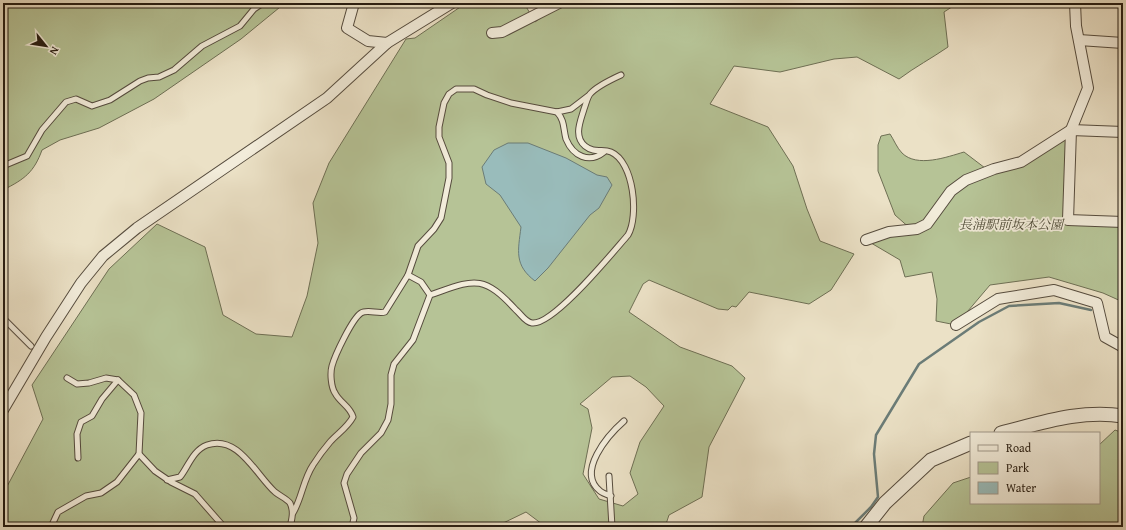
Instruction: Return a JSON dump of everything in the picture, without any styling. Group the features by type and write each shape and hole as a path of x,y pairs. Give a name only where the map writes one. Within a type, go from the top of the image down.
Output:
{"street":[{"path":"354,3 347,28 368,41 387,43"},
{"path":"3,410 74,295 104,256 137,228 327,98 387,43 452,3"},
{"path":"492,33 502,32 559,3"},
{"path":"1075,3 1078,40 1088,88 1071,130 1068,220 1123,222"},
{"path":"1078,40 1123,43"},
{"path":"866,240 890,232 917,230 927,224 951,191 966,180 994,169 1021,162 1071,130 1123,132"},
{"path":"956,325 998,299 1054,290 1097,303 1105,337 1123,347"},
{"path":"1006,432 1065,417 1113,414 1123,416"},
{"path":"866,527 885,503 931,460 970,443"}],"lane":[{"path":"3,166 27,156 42,130 66,102 76,99 92,106 110,100 140,81 148,78 159,77 174,70 202,46 240,26 254,9 263,3"},
{"path":"290,527 293,513 300,501 307,477 313,466 330,442 348,426 353,417 351,410 335,393 331,377 332,367 347,332 360,313 365,311 385,312 408,275 418,246 434,229 441,218 449,178 449,163 439,137 444,103 450,94 456,89 474,89 511,103 557,112 571,109 608,81 621,74"},
{"path":"430,295 474,281 485,284 502,295 527,321 533,323 543,320 560,309 628,235 633,226 635,210 630,178 626,166 620,158 610,151 593,151 584,145 579,137 578,128 589,95"},
{"path":"557,112 563,118 566,138 571,148 582,156 590,158 597,157 604,152"},
{"path":"408,275 421,282 430,295"},
{"path":"352,527 354,518 344,483 347,474 361,453 381,433 388,420 391,404 391,375 394,364 413,340 430,295"},
{"path":"3,318 32,346"},
{"path":"51,527 58,512 86,496 101,492 117,482 139,454 141,413 134,395 118,380 106,378 90,383 77,384 67,378"},
{"path":"78,458 77,434 81,422 92,416 102,400 118,380"},
{"path":"611,496 600,491 593,482 590,473 599,450 611,432 624,421"},
{"path":"168,480 180,477 190,459 205,446 217,443 231,447 242,454 275,492 290,503 293,513"},
{"path":"139,454 155,471 168,480 195,494 224,527"},
{"path":"609,476 612,527"}],"green space":[{"path":"3,3 285,3 241,39 154,99 99,128 60,140 42,150 36,164 28,174 3,190"},
{"path":"466,3 524,3 535,22 561,3 958,3 944,12 948,47 899,79 857,57 834,59 780,72 734,66 710,104 768,127 793,166 807,209 820,241 854,254 831,290 809,304 749,292 736,307 732,306 728,310 718,309 649,280 643,284 629,312 680,347 732,366 745,378 709,447 702,497 669,515 665,527 546,527 526,512 497,526 485,527 3,527 3,494 43,419 32,385 109,269 157,224 205,247 223,315 256,334 292,337 307,296 318,243 313,203 329,163 406,39 415,38","holes":["630,376 646,387 664,406 640,442 630,473 638,494 623,506 599,499 583,474 592,428 588,409 580,404 612,377"]},
{"name":"長浦駅前坂本公園","path":"1071,130 1068,220 1123,222 1123,302 1103,293 1049,277 990,285 956,325 936,321 937,299 932,272 905,277 900,260 866,240 912,230 895,215 878,171 878,145 881,136 890,134 902,153 916,160 932,160 964,152 989,171 1021,162"},
{"path":"1115,430 1123,433 1123,527 922,527 924,516 953,483 970,477 970,504 1100,504 1100,444"}],"water":[{"path":"508,143 528,143 566,158 597,175 607,177 612,185 599,208 590,215 548,268 535,281 524,269 519,257 521,227 500,195 486,184 482,167 494,150"}],"waterway":[{"path":"851,527 871,507 878,497 874,454 876,435 919,364 979,322 1009,306 1059,303 1091,310"}]}
